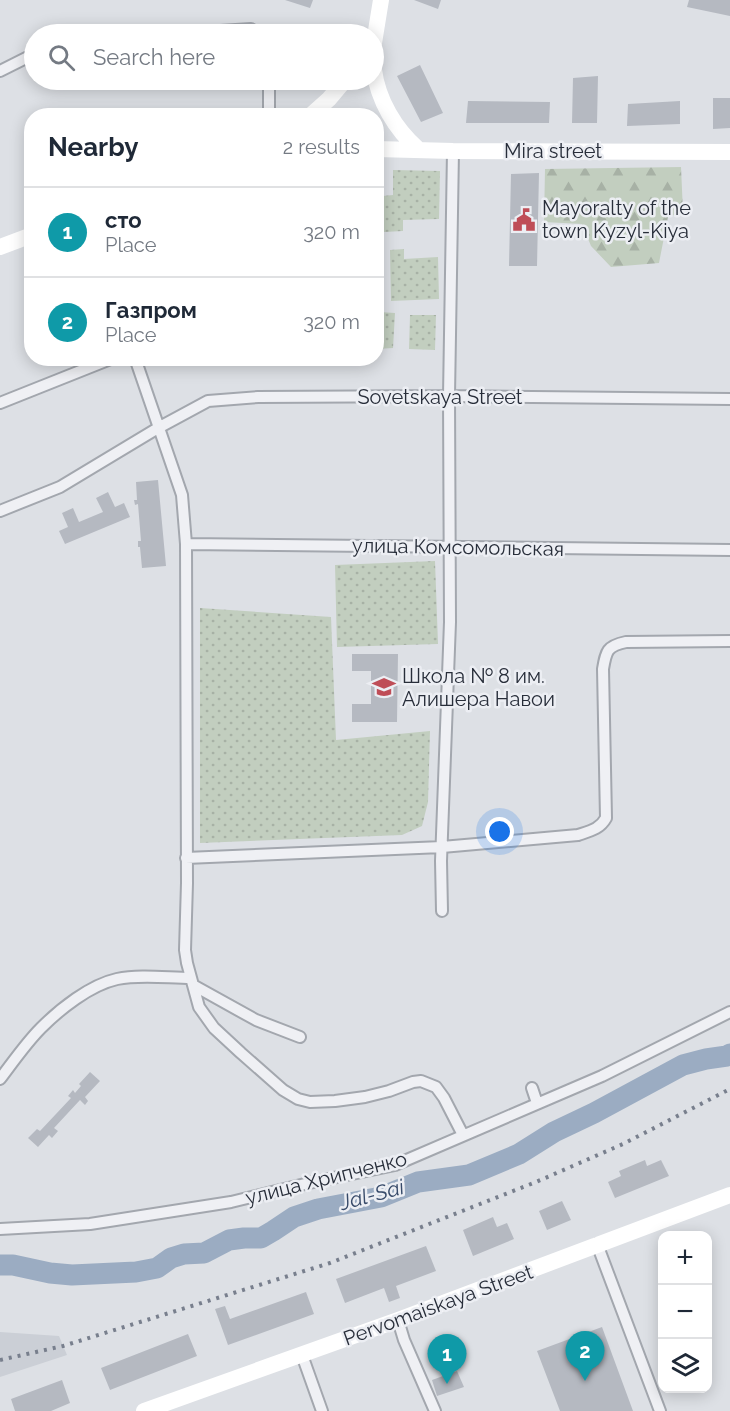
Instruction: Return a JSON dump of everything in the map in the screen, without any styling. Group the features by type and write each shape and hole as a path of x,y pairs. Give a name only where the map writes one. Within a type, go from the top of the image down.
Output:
{"main road":[{"path":"372,24 380,0"},
{"path":"377,24 380,0"},
{"path":"319,108 337,90"},
{"path":"378,90 386,108 404,136 418,150"},
{"name":"Mira street","path":"384,148 453,151 730,152"},
{"path":"0,247 24,238"},
{"name":"Pervomaiskaya Street","path":"144,1411 398,1320 730,1195"}],"street":[{"path":"0,71 24,59"},
{"path":"269,90 269,108"},
{"path":"442,911 441,847 450,622 449,396 453,151"},
{"path":"0,403 93,366"},
{"path":"138,366 182,495 186,544 185,950 200,1007 214,1028 283,1090 298,1099 310,1102 365,1098 421,1081 436,1087 463,1135"},
{"name":"Sovetskaya Street","path":"0,511 60,487 208,400 258,397 449,396 730,399"},
{"name":"улица Комсомольская","path":"186,544 730,550"},
{"path":"186,858 441,847 578,835 600,827 606,818 603,669 606,653 616,644 626,642 730,641"},
{"path":"0,1078 40,1029 72,1002 92,989 119,979 192,981 256,1020 300,1038"},
{"name":"улица Хрипченко","path":"0,1229 90,1224 231,1202 395,1165 602,1076 730,1012"},
{"path":"532,1088 537,1103"},
{"path":"597,1245 660,1411"},
{"path":"398,1320 404,1340 435,1411"},
{"path":"302,1355 322,1411"}],"shaded area":[{"path":"0,1332 59,1336 67,1355 0,1377"}],"green space":[{"path":"681,167 683,212 668,217 659,263 611,267 591,246 582,224 544,222 545,169"},
{"path":"393,170 440,171 439,219 403,220 403,231 384,232 384,196 393,195"},
{"path":"404,249 404,259 438,257 439,299 391,301 390,250"},
{"path":"384,312 395,313 393,348 384,349"},
{"path":"410,315 436,315 435,350 409,349"},
{"path":"435,561 438,644 337,647 335,565"},
{"path":"200,608 331,617 336,740 430,731 428,802 422,826 402,835 200,843"}],"building":[{"path":"285,0 313,0 310,8"},
{"path":"414,0 441,0 438,9"},
{"path":"689,0 730,0 730,16 687,7"},
{"path":"420,65 443,113 421,122 397,76"},
{"path":"598,76 597,123 572,123 573,78"},
{"path":"713,98 730,98 730,128 713,129"},
{"path":"468,101 550,102 549,123 466,123"},
{"path":"680,101 680,124 627,126 628,104"},
{"name":"Мayoralty of the town Kyzyl-Kiya","path":"539,173 537,266 509,266 511,174"},
{"path":"158,480 166,566 142,568 140,547 138,547 138,541 141,541 138,504 135,505 134,500 137,500 136,482"},
{"path":"108,492 115,507 124,503 130,517 65,544 59,531 68,527 62,513 73,508 79,522 103,512 96,498"},
{"name":"Школа № 8 им. Алишера Навои","path":"352,654 398,654 397,722 352,722 352,704 371,704 371,671 352,671"},
{"path":"90,1072 100,1081 85,1097 88,1101 85,1105 80,1100 54,1128 58,1131 52,1138 49,1135 38,1147 28,1138 37,1129 40,1131 71,1098 68,1096 73,1090 75,1093 81,1086 79,1084"},
{"path":"645,1160 647,1166 661,1160 669,1176 615,1198 608,1182 621,1176 619,1171"},
{"path":"562,1201 571,1220 547,1230 539,1211"},
{"path":"493,1217 497,1227 507,1223 514,1239 473,1256 463,1230"},
{"path":"426,1246 436,1271 396,1286 400,1298 389,1302 384,1288 345,1303 336,1279"},
{"path":"306,1292 314,1314 228,1345 215,1309 225,1306 230,1319"},
{"path":"602,1327 633,1411 560,1411 537,1351"},
{"path":"188,1334 197,1356 110,1390 101,1368"},
{"path":"457,1371 464,1387 437,1396 432,1380"},
{"path":"62,1380 70,1403 51,1411 15,1411 11,1399"}],"waterway":[{"name":"Jal-Sai","path":"0,1265 72,1275 136,1272 157,1268 171,1258 184,1254 204,1253 229,1240 261,1238 294,1217 318,1209 381,1197 418,1182 469,1175 519,1154 554,1132 683,1065 730,1054"}],"railway":[{"path":"0,1360 63,1346 330,1263 536,1182 623,1144 730,1089"}],"place":[{"name":"Мayoralty of the town Kyzyl-Kiya","path":"524,220"},
{"name":"Школа № 8 им. Алишера Навои","path":"384,687"},
{"name":"Газпром","path":"585,1381"},
{"name":"сто","path":"447,1384"}]}
